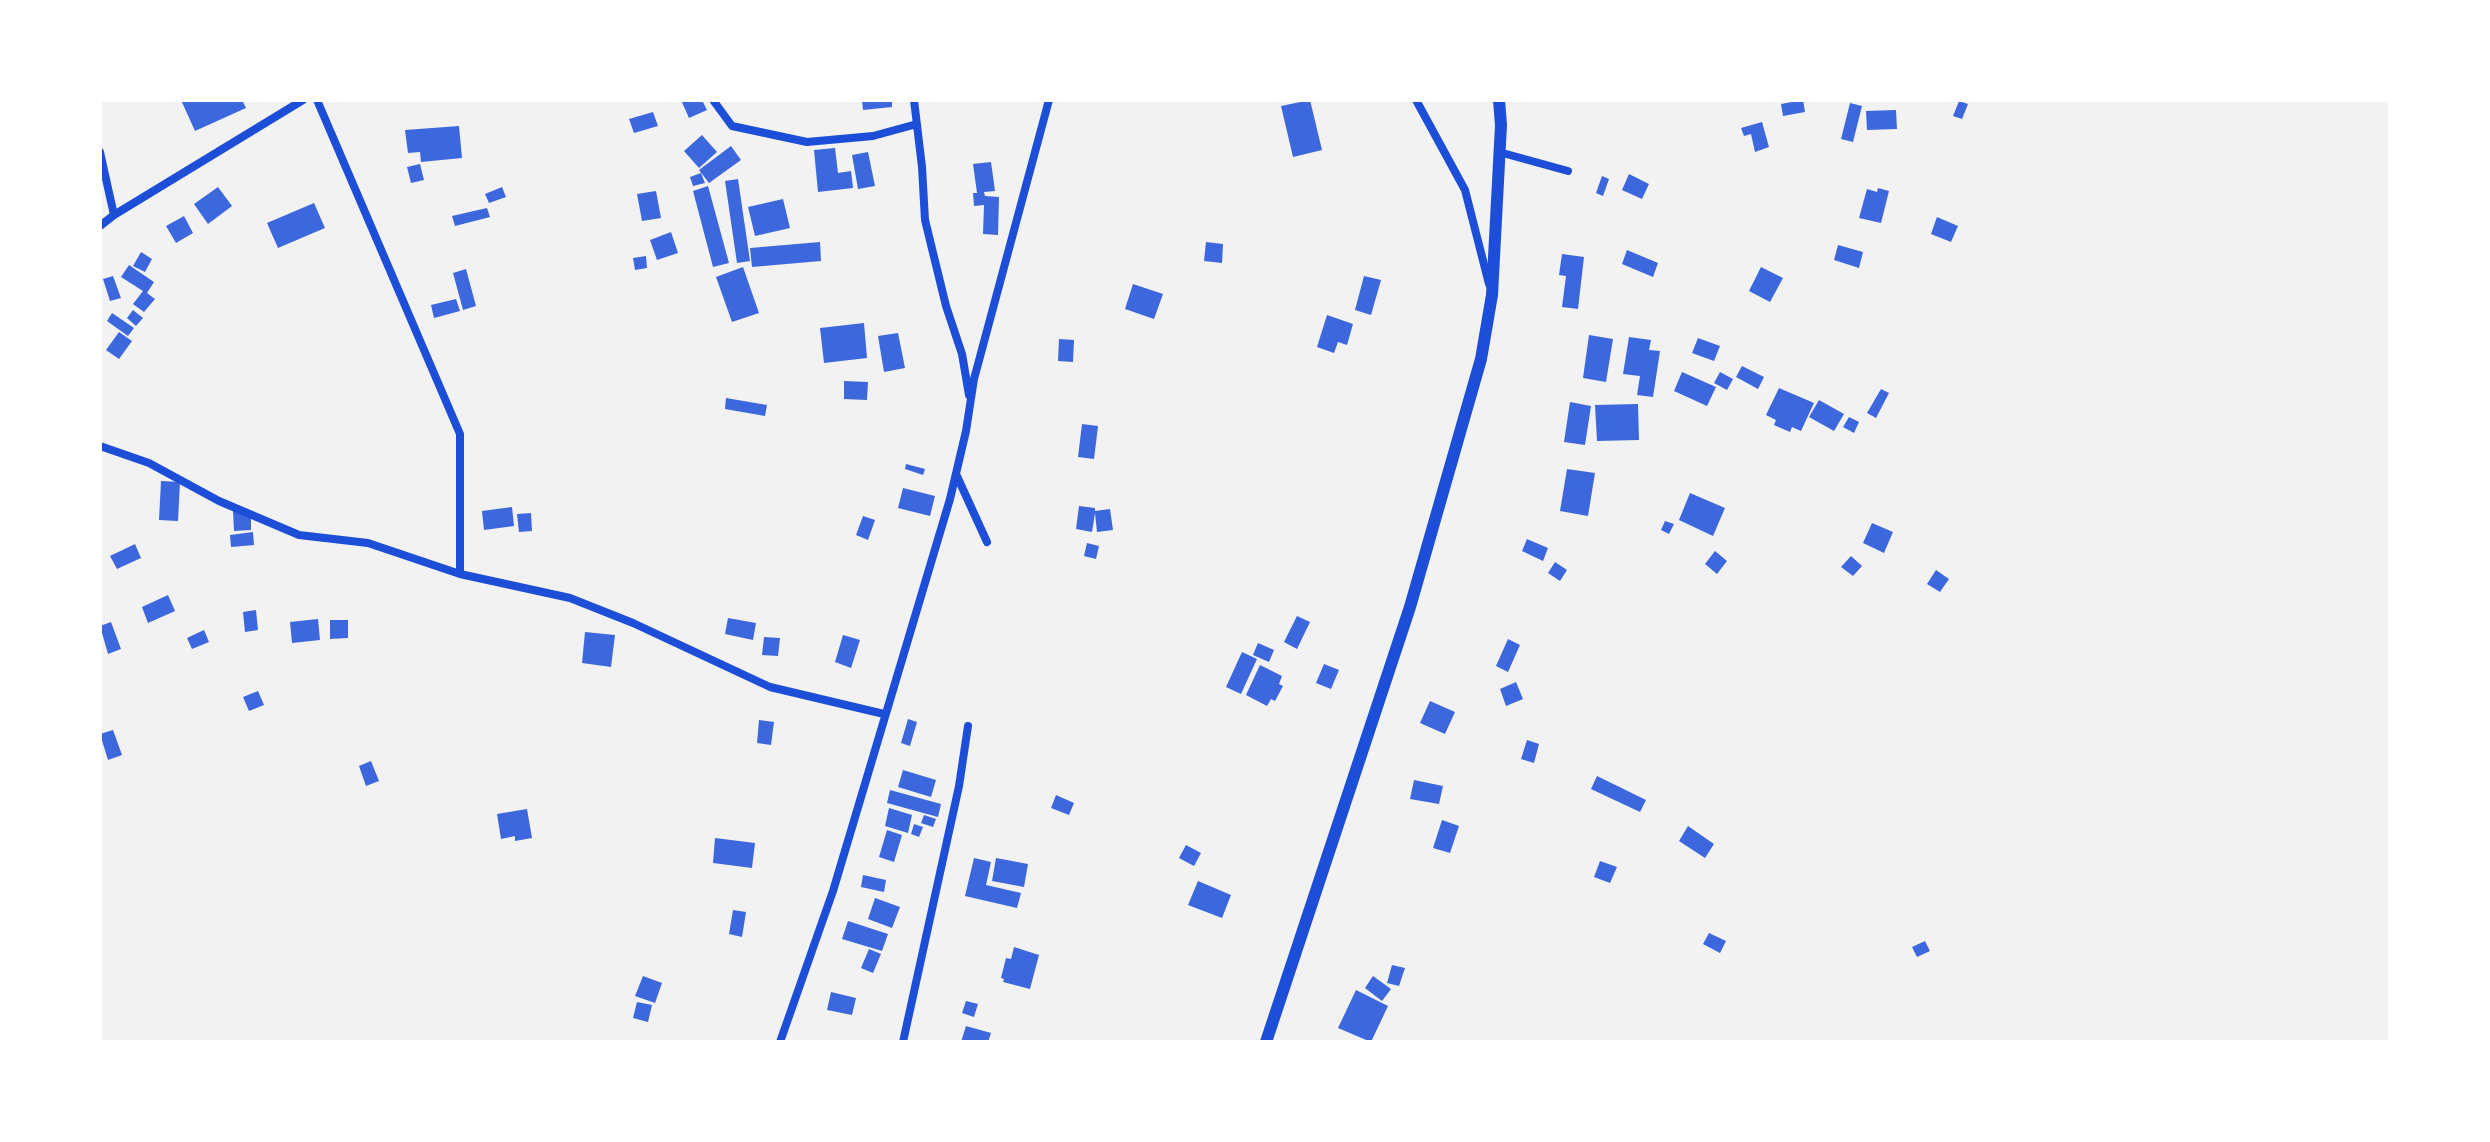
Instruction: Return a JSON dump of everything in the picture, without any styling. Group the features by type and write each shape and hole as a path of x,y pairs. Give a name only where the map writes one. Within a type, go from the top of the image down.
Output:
{"main road":[{"path":"1266,1042 1410,607 1481,359 1492,295 1499,100"}],"street":[{"path":"100,226 303,100"},
{"path":"317,100 460,434 460,574"},
{"path":"713,100 732,126 807,142 873,136 917,124"},
{"path":"914,100 925,220 946,306 962,354 970,400"},
{"path":"780,1042 833,891 956,474 970,400 1049,100"},
{"path":"1416,100 1465,190 1492,295"},
{"path":"100,152 114,215"},
{"path":"1499,152 1568,171"},
{"path":"100,446 149,463 273,526 315,539 368,543 460,574 570,598 633,623 770,687 884,714"},
{"path":"956,474 987,542"},
{"path":"903,1042 959,786 968,726"}],"building":[{"path":"181,100 242,100 246,108 195,131"},
{"path":"681,100 702,100 707,110 689,118"},
{"path":"862,100 892,100 892,107 863,110"},
{"path":"1310,100 1322,150 1293,157 1281,106"},
{"path":"1803,100 1805,112 1783,116 1781,104"},
{"path":"1959,101 1968,104 1962,119 1953,116"},
{"path":"1850,103 1862,106 1853,142 1841,139"},
{"path":"1896,110 1897,129 1867,130 1866,111"},
{"path":"653,112 658,126 634,133 629,119"},
{"path":"1762,122 1769,147 1755,152 1751,134 1744,136 1741,128"},
{"path":"459,126 462,158 421,162 420,152 408,153 405,130"},
{"path":"702,135 717,152 699,168 684,151"},
{"path":"731,146 741,160 709,183 699,170"},
{"path":"835,148 838,173 851,171 853,188 818,192 814,150"},
{"path":"868,152 875,186 858,189 852,155"},
{"path":"991,162 995,191 984,192 985,196 999,197 998,235 983,234 984,205 974,206 973,193 977,193 973,164"},
{"path":"420,164 424,180 411,183 407,167"},
{"path":"701,173 705,183 693,186 690,177"},
{"path":"1629,174 1649,184 1642,199 1622,190"},
{"path":"1602,176 1609,179 1603,196 1596,193"},
{"path":"738,179 750,261 737,263 725,181"},
{"path":"708,186 729,263 713,267 693,191"},
{"path":"218,187 232,206 208,224 194,204"},
{"path":"502,187 506,197 489,203 485,194"},
{"path":"1878,188 1889,191 1881,223 1859,218 1867,189 1877,192"},
{"path":"656,191 661,218 642,221 637,194"},
{"path":"783,199 790,228 755,236 748,207"},
{"path":"314,203 325,228 278,248 267,223"},
{"path":"487,208 490,217 455,226 452,216"},
{"path":"184,216 193,233 176,243 166,226"},
{"path":"1937,217 1958,226 1951,242 1931,234"},
{"path":"671,232 678,253 657,260 650,240"},
{"path":"820,242 821,261 752,267 750,248"},
{"path":"1206,242 1223,244 1222,263 1204,261"},
{"path":"1838,245 1863,252 1859,268 1834,260"},
{"path":"1627,250 1658,263 1653,277 1622,264"},
{"path":"141,252 152,259 145,272 133,266"},
{"path":"1562,254 1584,257 1578,309 1562,307 1566,276 1559,275"},
{"path":"646,256 647,268 635,270 633,258"},
{"path":"129,265 154,282 147,293 155,299 144,312 133,304 143,291 121,277"},
{"path":"743,267 759,313 732,322 716,277"},
{"path":"1761,267 1783,278 1770,302 1749,291"},
{"path":"466,269 476,306 463,310 453,273"},
{"path":"113,276 121,298 110,301 103,279"},
{"path":"1364,276 1381,280 1371,315 1355,310"},
{"path":"1133,284 1163,294 1154,319 1125,309"},
{"path":"456,299 460,311 434,318 431,305"},
{"path":"133,310 143,318 136,326 127,318"},
{"path":"112,313 134,328 128,336 107,321"},
{"path":"1327,315 1353,324 1347,345 1338,342 1334,353 1317,347"},
{"path":"864,323 867,358 824,363 820,328"},
{"path":"119,332 132,341 119,359 106,350"},
{"path":"898,333 905,368 884,372 878,336"},
{"path":"1589,335 1613,339 1606,382 1583,378"},
{"path":"1629,337 1651,340 1649,350 1660,351 1653,397 1637,395 1640,376 1623,374"},
{"path":"1698,338 1720,346 1714,361 1692,353"},
{"path":"1059,339 1074,340 1073,362 1058,361"},
{"path":"1742,366 1764,377 1758,389 1736,377"},
{"path":"1682,372 1716,387 1707,406 1674,391"},
{"path":"1720,372 1733,379 1727,390 1714,383"},
{"path":"844,381 868,382 867,400 844,399"},
{"path":"1779,388 1814,403 1801,431 1792,427 1790,432 1774,425 1776,420 1766,415"},
{"path":"1881,389 1889,393 1876,418 1867,413"},
{"path":"726,398 767,405 765,416 725,409"},
{"path":"1819,400 1844,414 1834,431 1809,417"},
{"path":"1570,402 1591,406 1585,445 1564,442"},
{"path":"1638,404 1639,440 1597,441 1595,405"},
{"path":"1849,417 1859,422 1854,433 1843,427"},
{"path":"1082,424 1098,426 1094,459 1078,457"},
{"path":"906,464 925,469 923,475 905,469"},
{"path":"1567,469 1595,473 1588,516 1560,511"},
{"path":"161,481 180,482 178,521 159,520"},
{"path":"903,488 935,496 930,516 898,508"},
{"path":"1690,493 1725,508 1713,536 1679,520"},
{"path":"1079,506 1095,508 1095,511 1110,509 1113,530 1097,532 1095,513 1092,532 1076,529"},
{"path":"512,507 514,526 484,530 482,511"},
{"path":"251,510 251,530 234,531 233,511"},
{"path":"531,513 532,531 519,532 517,514"},
{"path":"863,516 875,520 868,540 856,535"},
{"path":"1665,521 1674,524 1669,534 1661,530"},
{"path":"1872,523 1893,532 1884,553 1863,543"},
{"path":"253,532 254,545 231,547 230,535"},
{"path":"1527,539 1548,548 1543,561 1522,551"},
{"path":"1087,543 1099,546 1096,559 1084,556"},
{"path":"135,544 141,558 117,569 110,556"},
{"path":"1715,551 1727,561 1717,574 1705,564"},
{"path":"1851,556 1862,566 1853,576 1841,567"},
{"path":"1555,562 1567,570 1560,581 1548,573"},
{"path":"1936,570 1949,579 1940,592 1927,584"},
{"path":"168,595 175,611 148,623 142,607"},
{"path":"256,610 258,630 245,632 243,612"},
{"path":"1297,616 1310,622 1297,649 1284,642"},
{"path":"728,618 756,623 753,640 725,634"},
{"path":"318,619 320,640 292,643 290,622"},
{"path":"330,620 348,620 348,638 330,639"},
{"path":"111,622 121,649 108,654 100,626"},
{"path":"204,630 209,642 192,649 187,638"},
{"path":"585,632 615,635 611,667 582,663"},
{"path":"843,635 860,640 851,668 835,662"},
{"path":"764,637 780,638 778,656 762,655"},
{"path":"1508,639 1520,645 1508,672 1496,666"},
{"path":"1258,643 1274,650 1269,662 1253,655"},
{"path":"1242,652 1257,659 1241,694 1226,687"},
{"path":"1324,664 1339,670 1331,689 1316,683"},
{"path":"1260,665 1282,676 1279,684 1283,686 1275,701 1271,699 1267,706 1246,695"},
{"path":"1516,682 1523,699 1506,706 1500,689"},
{"path":"258,691 264,705 249,711 243,697"},
{"path":"1430,701 1455,712 1445,734 1420,723"},
{"path":"908,719 917,722 910,746 901,743"},
{"path":"759,720 774,722 771,745 757,743"},
{"path":"113,730 122,755 108,760 100,734"},
{"path":"1527,740 1539,744 1534,763 1521,759"},
{"path":"371,761 379,781 366,786 359,766"},
{"path":"903,770 936,780 931,797 898,787"},
{"path":"1597,776 1646,800 1640,812 1591,789"},
{"path":"1414,780 1443,786 1439,804 1410,799"},
{"path":"890,790 941,804 938,817 887,803"},
{"path":"1056,795 1074,803 1069,815 1051,808"},
{"path":"889,808 912,815 908,833 885,826"},
{"path":"527,809 532,838 515,841 515,836 501,839 497,814"},
{"path":"924,815 936,819 933,827 921,823"},
{"path":"1442,820 1459,826 1450,853 1433,848"},
{"path":"914,824 923,827 919,837 911,834"},
{"path":"1688,826 1714,844 1705,858 1679,841"},
{"path":"887,830 902,835 894,862 879,857"},
{"path":"715,838 755,843 752,868 713,863"},
{"path":"1186,845 1201,853 1194,866 1179,858"},
{"path":"974,858 991,862 986,885 1021,893 1017,908 965,896"},
{"path":"996,858 1028,864 1024,887 992,881"},
{"path":"1600,861 1617,867 1610,883 1594,877"},
{"path":"863,875 886,880 884,892 861,887"},
{"path":"1198,881 1231,895 1222,918 1188,905"},
{"path":"875,898 900,907 892,928 868,919"},
{"path":"733,910 746,912 742,937 729,934"},
{"path":"848,921 888,934 882,951 842,939"},
{"path":"1709,933 1726,941 1720,953 1703,944"},
{"path":"1925,941 1930,951 1917,957 1912,947"},
{"path":"1014,947 1039,955 1030,989 1003,982 1001,978 1006,958 1011,959"},
{"path":"869,949 881,954 873,973 861,968"},
{"path":"1392,965 1405,968 1399,986 1387,983"},
{"path":"643,976 662,983 655,1003 635,996"},
{"path":"1373,976 1391,989 1382,1001 1365,988"},
{"path":"1356,990 1388,1006 1371,1042 1338,1028"},
{"path":"831,992 856,998 852,1015 827,1010"},
{"path":"966,1001 978,1004 974,1017 962,1013"},
{"path":"637,1002 652,1005 648,1022 633,1018"},
{"path":"966,1026 991,1033 988,1042 961,1042"}]}
